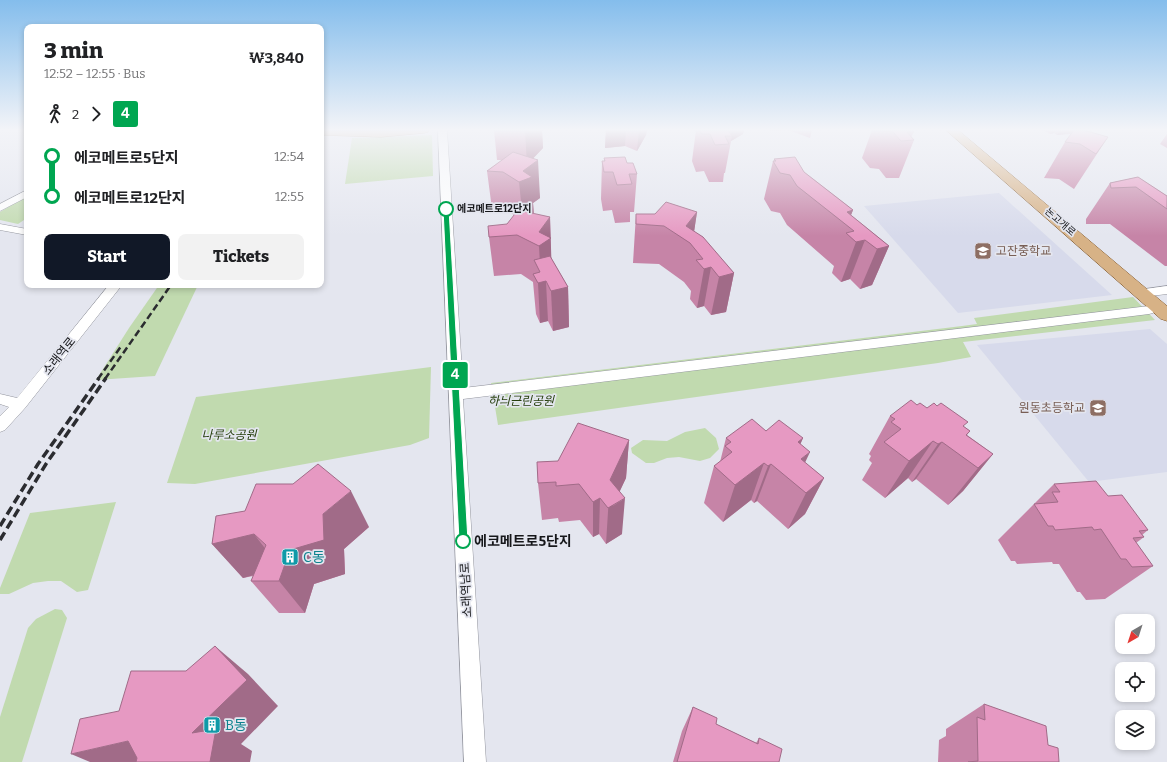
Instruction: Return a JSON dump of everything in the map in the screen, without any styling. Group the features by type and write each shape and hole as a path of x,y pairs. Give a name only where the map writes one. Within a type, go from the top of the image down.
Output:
{"main road":[{"name":"논고개로","path":"993,166 1167,315"}],"street":[{"name":"소래역남로","path":"444,166 475,762"},
{"path":"0,208 24,194"},
{"path":"0,227 24,231"},
{"name":"소래역로","path":"0,426 20,404 114,288"},
{"path":"1142,293 1167,290"},
{"path":"456,394 1149,310"},
{"path":"0,399 20,404"}],"shaded area":[{"name":"고잔중학교","path":"999,193 1112,295 958,313 864,206"},
{"name":"원동초등학교","path":"1150,329 1167,344 1167,472 1089,482 977,345"}],"green space":[{"path":"348,166 433,166 433,176 345,184"},
{"path":"24,198 24,220 18,224 0,220 0,212"},
{"path":"157,288 197,288 155,376 96,380"},
{"name":"하늬근린공원","path":"1133,297 1155,320 963,342 971,357 938,363 498,425 491,383 977,324 974,318"},
{"name":"나루소공원","path":"431,367 429,438 410,445 195,484 167,483 196,397"},
{"path":"705,428 716,438 719,449 710,458 700,461 679,457 667,458 654,463 646,463 632,453 631,448 643,440 667,441 685,432"},
{"path":"116,502 88,590 77,592 61,581 48,581 33,583 9,594 0,594 0,588 30,513"},
{"path":"55,609 62,610 67,618 22,762 0,762 0,717 28,628 36,619"}],"building":[{"path":"494,166 530,166 523,171 532,177 519,182 503,172 487,171"},
{"path":"603,166 634,166 637,174 629,174 632,184 617,185 613,172 604,172"},
{"path":"776,166 800,166 804,172 853,210 847,212 889,246 877,249 865,240 856,242 846,233 854,231 797,186 790,175 780,173"},
{"path":"1138,177 1167,196 1167,209 1136,187 1111,188 1110,183"},
{"path":"666,202 697,212 686,226 703,237 734,273 719,277 711,267 704,269 696,260 703,259 690,243 664,226 636,224 636,214 655,214"},
{"path":"518,210 550,217 539,232 551,238 539,246 517,235 489,237 488,226 507,224"},
{"path":"550,256 568,287 551,291 546,281 538,283 533,274 540,272 534,260"},
{"path":"911,400 917,405 920,403 927,408 934,403 937,406 941,403 968,422 963,426 970,431 966,435 993,454 978,468 942,442 938,444 933,441 909,461 884,442 901,429 891,422 895,419 890,416"},
{"path":"752,419 766,431 779,420 803,438 798,442 810,452 801,459 824,478 806,493 771,464 768,466 764,463 735,485 714,466 732,452 725,446 731,442 726,438"},
{"path":"578,423 629,440 610,480 625,498 608,508 600,498 593,502 579,484 556,486 556,482 538,483 537,462 558,461"},
{"path":"318,464 351,491 323,514 324,540 290,550 279,581 251,581 266,545 254,534 212,544 216,516 245,511 256,484 293,484"},
{"path":"1096,481 1108,496 1122,495 1148,530 1139,531 1144,537 1133,538 1153,566 1132,567 1126,559 1121,559 1101,529 1094,530 1092,527 1055,530 1053,526 1048,526 1034,504 1058,502 1052,492 1060,492 1054,484"},
{"path":"215,646 247,680 192,733 216,729 210,762 136,762 137,758 128,741 71,754 80,719 119,711 131,671 186,671"},
{"path":"984,704 1046,726 1048,745 1058,748 1059,762 968,762 978,761 977,717 985,720"},
{"path":"693,707 717,718 716,724 758,744 759,738 782,749 779,762 677,762"}],"railway":[{"path":"105,379 169,288"},
{"path":"98,379 122,345"},
{"path":"0,526 38,464 99,378"},
{"path":"0,540 46,464 106,378"}],"bus line":[{"name":"4","path":"446,209 463,541"}],"place":[{"name":"에코메트로12단지","path":"446,209"},
{"name":"고잔중학교","path":"983,251"},
{"name":"원동초등학교","path":"1098,408"},
{"name":"에코메트로5단지","path":"463,541"},
{"name":"C동","path":"290,557"},
{"name":"B동","path":"212,725"}]}
